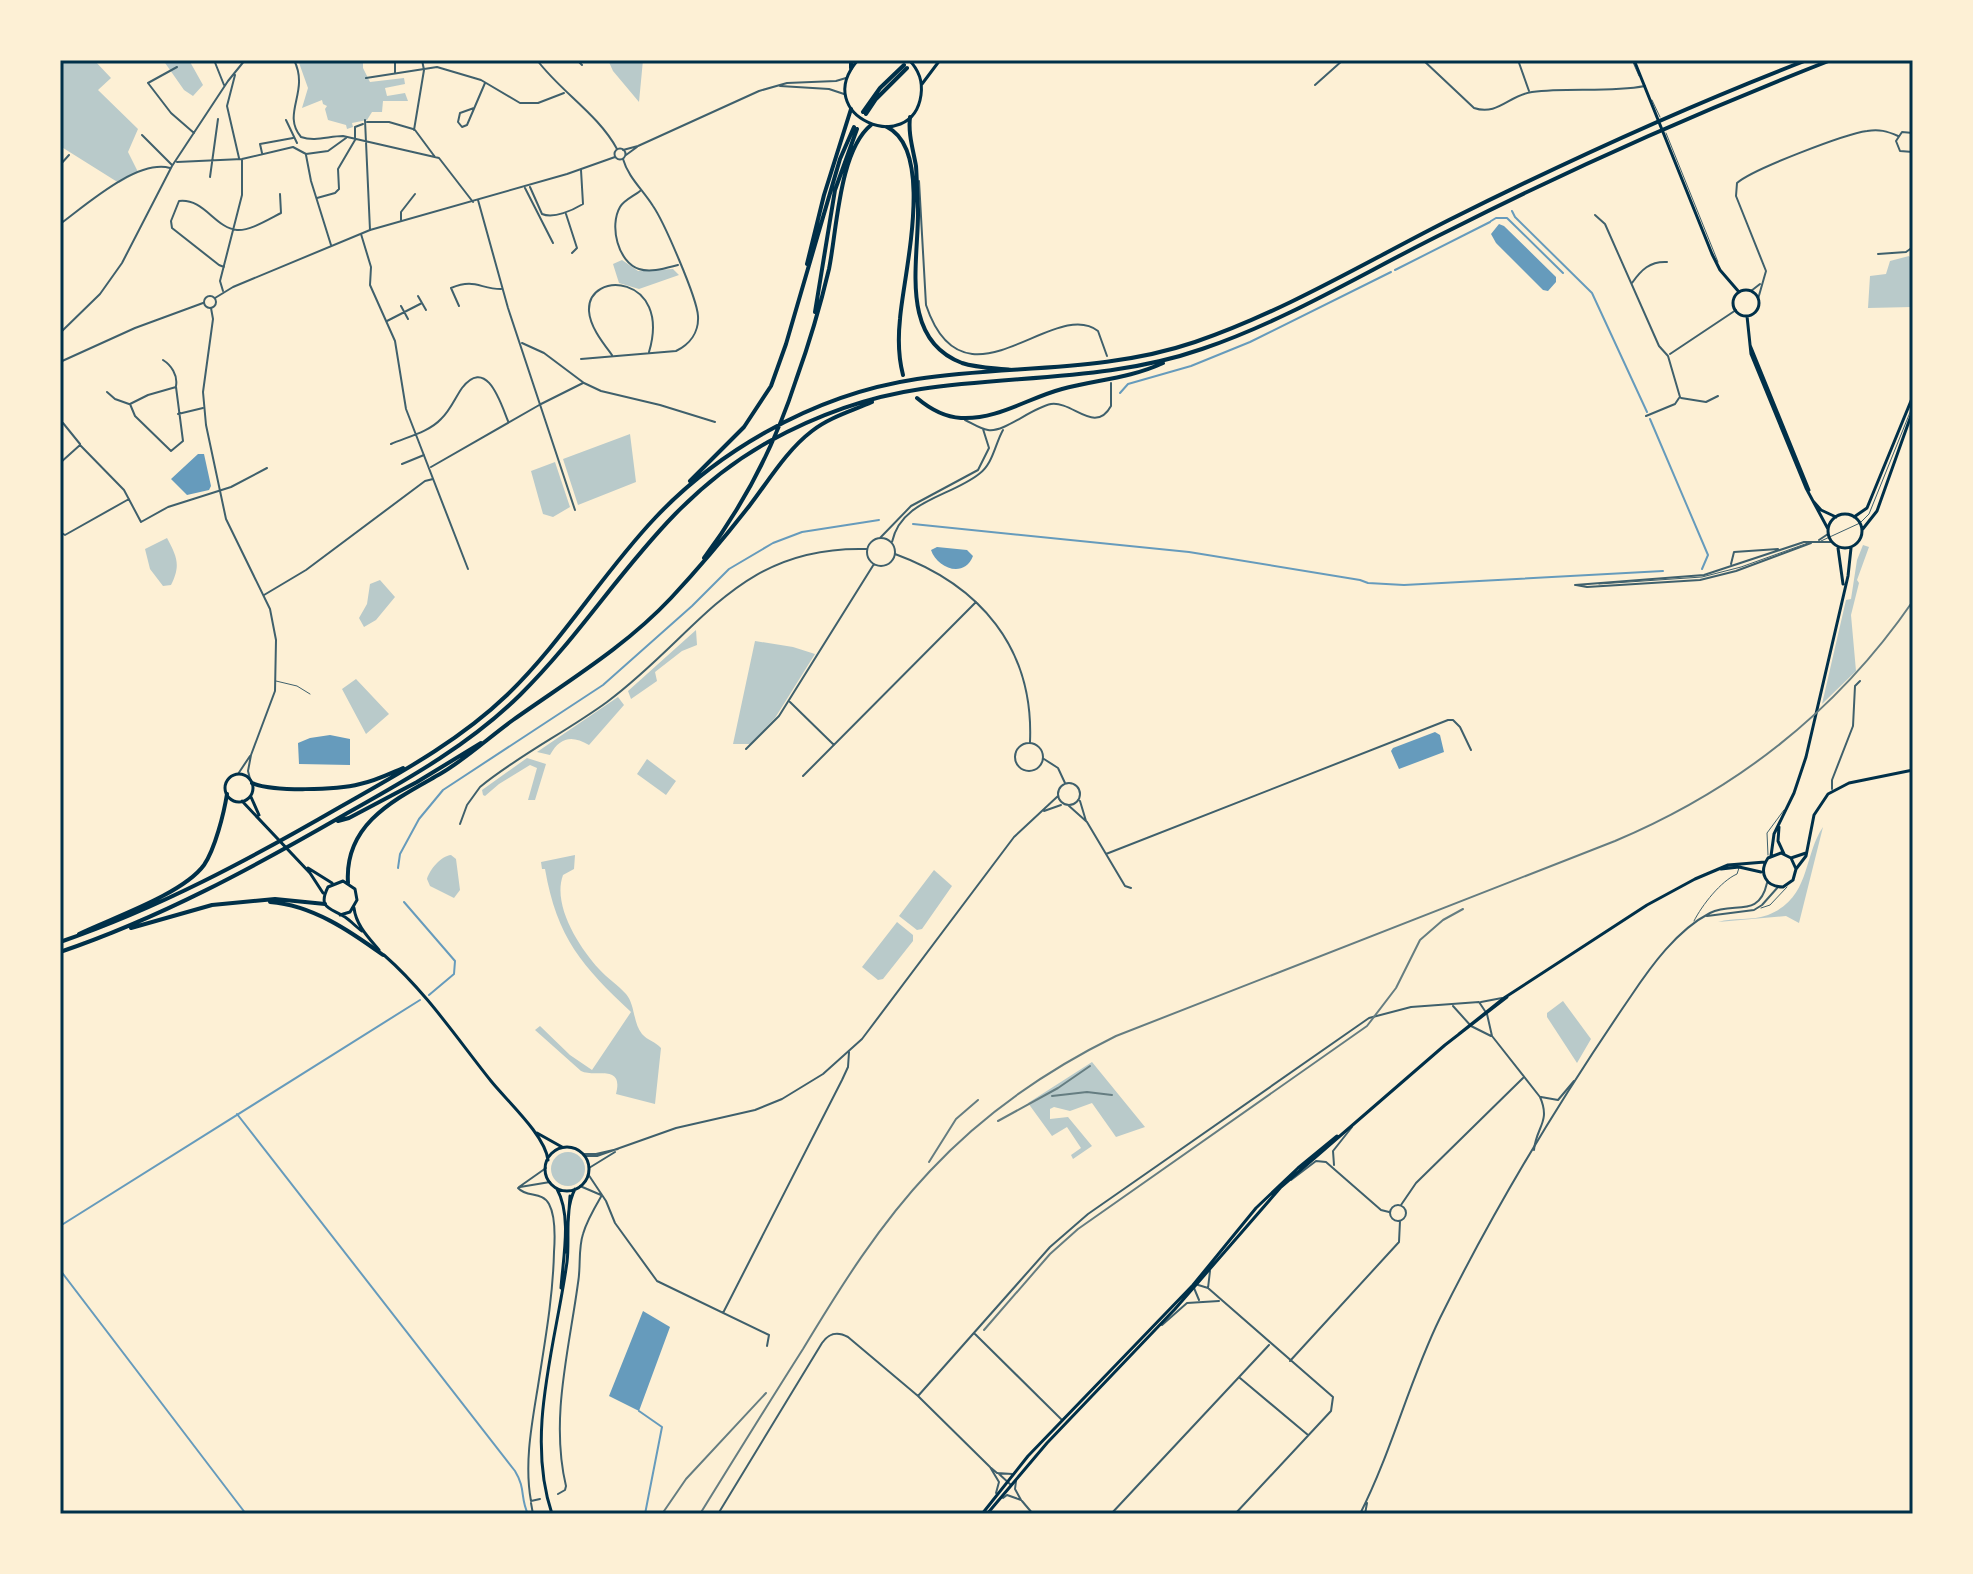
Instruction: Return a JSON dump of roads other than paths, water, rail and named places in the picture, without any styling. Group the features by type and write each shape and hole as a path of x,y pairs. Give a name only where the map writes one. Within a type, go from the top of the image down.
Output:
{"highway":[{"path":"851,60 851,68"},
{"path":"681,492 725,457 767,431 861,392 900,382 950,375 1091,366 1140,358 1226,331 1538,177 1674,115 1807,60"},
{"path":"917,398 937,412 959,418 996,413 1060,390 1146,371 1267,322 1450,229 1620,148 1831,60"},
{"path":"864,113 905,66"},
{"path":"806,279 824,195 851,109"},
{"path":"910,117 918,216 914,279 924,327 941,350 961,362 1025,371"},
{"path":"691,576 734,517 758,475 784,414 829,269 846,175 857,143 871,125"},
{"path":"887,127 898,134 905,148 914,206 900,318 899,353 903,375"},
{"path":"61,942 132,915 220,874 420,761 468,729 516,686 637,538 700,470 734,439 764,399 778,368 840,159 855,128 835,190 809,341"},
{"path":"109,934 187,900 331,823 441,759 500,714 549,663 664,523 708,483 792,429 884,396 952,385 1102,373 1172,359"},
{"path":"348,883 347,871 355,847 373,816 470,754 604,658 656,613 715,550 796,445 813,430 884,396"},
{"path":"331,823 349,818 385,799 490,738"},
{"path":"251,781 272,788 356,785 420,761"},
{"path":"61,942 177,887 195,875 209,855 227,794"},
{"path":"248,900 283,903 303,909 357,936 383,955"},
{"path":"60,952 190,909 248,900 314,901 325,904"}],"main road":[{"path":"858,60 846,78 845,94 851,109 871,125 887,127 910,117 921,99 922,84 917,69 909,60"},
{"path":"922,84 940,60"},
{"path":"1633,60 1720,270 1739,292"},
{"path":"1739,292 1751,291 1758,299 1757,310 1747,316"},
{"path":"1739,292 1733,301 1736,310 1747,316"},
{"path":"1747,316 1751,354 1806,488 1837,547 1843,587"},
{"path":"1749,343 1813,501 1821,510 1836,517 1845,514 1854,517 1862,530"},
{"path":"1854,517 1867,508 1913,396"},
{"path":"1913,408 1877,511 1862,530 1860,540 1851,548 1848,576 1813,727 1789,805 1772,840 1763,873 1767,881 1778,887 1793,880 1796,869 1807,853 1817,808 1833,790 1849,783 1913,770"},
{"path":"1829,536 1836,517"},
{"path":"1837,547 1851,548"},
{"path":"261,819 250,795 251,781 238,774 227,781 227,794 233,800 242,801 261,819 320,885 325,904 331,912 365,934"},
{"path":"242,801 250,795"},
{"path":"1779,826 1778,841 1796,869"},
{"path":"1791,858 1807,853"},
{"path":"1064,1422 1195,1286 1256,1208 1486,1012 1647,905 1718,869 1784,854"},
{"path":"300,861 332,883 348,883 357,894 355,918 365,934 418,988 534,1131 548,1160"},
{"path":"1718,869 1739,867 1763,873"},
{"path":"324,897 332,883"},
{"path":"340,915 354,908"},
{"path":"534,1131 552,1143 578,1150 584,1155 589,1168 568,1201 567,1263 544,1405 541,1445 544,1484 552,1514"},
{"path":"560,1304 564,1232 562,1200 550,1182 546,1168 554,1151 565,1147"},
{"path":"982,1514 1064,1422 1210,1270 1281,1187 1321,1151"},
{"path":"556,1187 576,1188"},
{"path":"987,1514 997,1499"}],"street":[{"path":"214,60 224,86"},
{"path":"60,333 100,294 122,263 172,167 224,86 245,60"},
{"path":"294,60 300,88 292,115 301,137 347,137 437,158"},
{"path":"395,60 395,73"},
{"path":"414,130 424,70 422,60"},
{"path":"537,60 564,93 605,130 617,149 615,157"},
{"path":"577,60 582,65"},
{"path":"1315,85 1343,60"},
{"path":"1423,60 1474,108 1484,111 1491,111 1529,92 1645,86"},
{"path":"1518,60 1529,92"},
{"path":"177,67 148,83 171,113 195,133"},
{"path":"366,78 437,67 486,82 526,104 564,93"},
{"path":"224,291 220,281 243,188 240,159 227,106 237,70"},
{"path":"617,149 638,146 744,97 778,85 846,78"},
{"path":"474,108 460,113 459,125 467,125 486,82"},
{"path":"778,85 829,89 845,94"},
{"path":"413,88 421,88"},
{"path":"210,177 218,119"},
{"path":"286,120 295,146 306,154 328,151 347,137"},
{"path":"317,198 339,189 338,169 355,140 355,127 365,123 389,122 414,130 473,202"},
{"path":"365,123 370,230"},
{"path":"1751,291 1765,280 1766,271 1736,196 1735,186 1739,181 1792,157 1861,132 1887,131 1898,136"},
{"path":"1898,136 1907,131 1913,133"},
{"path":"142,135 172,167"},
{"path":"1898,136 1898,149 1905,153 1912,152 1913,161"},
{"path":"176,161 240,159 263,155 295,146 301,137"},
{"path":"263,155 260,144 293,138"},
{"path":"215,298 224,291 370,230 581,170 615,157 624,157 638,146"},
{"path":"581,359 676,351 694,336 699,317 660,219 641,191 623,150"},
{"path":"306,154 311,181 332,246"},
{"path":"60,165 69,155"},
{"path":"60,224 135,173 156,166 172,167"},
{"path":"527,186 542,214 547,217 566,212 583,204 581,170"},
{"path":"916,170 922,208 926,305 945,341 964,353 985,354 1064,328 1087,324 1098,331 1107,356"},
{"path":"527,186 553,243"},
{"path":"641,191 624,203 617,215 616,235 624,257 632,266 646,271 680,265"},
{"path":"224,267 176,232 171,221 178,203 184,200 203,208 234,229 244,229 281,213 280,194"},
{"path":"401,222 401,212 415,194"},
{"path":"478,200 503,288 575,510"},
{"path":"566,212 577,248 572,253"},
{"path":"1595,215 1605,224 1659,346 1668,356 1680,397"},
{"path":"361,234 371,267 370,285 395,341 406,409 468,569"},
{"path":"1878,254 1906,252 1913,247"},
{"path":"1631,284 1643,269 1658,262 1667,262"},
{"path":"459,306 451,288 457,285 472,282 503,288"},
{"path":"1758,299 1761,283"},
{"path":"612,355 592,322 589,308 600,290 620,284 640,292 650,308 654,329 649,353"},
{"path":"60,362 135,328 203,303 207,296 215,298"},
{"path":"418,296 426,310"},
{"path":"203,303 211,308 216,304 215,298"},
{"path":"386,321 422,303"},
{"path":"401,306 408,319"},
{"path":"211,308 213,319 203,408 233,536 275,628 276,681 251,755 248,771 251,781"},
{"path":"1668,356 1736,310"},
{"path":"521,343 561,364 584,383 601,391 715,422"},
{"path":"130,404 135,416 171,451 183,441 176,378 170,364 163,360"},
{"path":"391,444 443,418 463,387 475,379 482,378 494,386 509,422"},
{"path":"430,468 584,383"},
{"path":"959,418 989,430 1005,427 1020,416 1052,404 1064,405 1091,419 1103,416 1111,406 1111,383"},
{"path":"107,392 115,399 130,404 176,387"},
{"path":"1680,397 1706,402 1718,396"},
{"path":"1646,416 1675,404 1680,397"},
{"path":"178,414 203,408"},
{"path":"63,423 124,490 141,522 168,507 220,491 267,468"},
{"path":"895,554 893,534 913,510 981,473 1005,427"},
{"path":"895,554 886,565 874,564 867,549 911,506 982,466 989,448 983,428"},
{"path":"60,463 80,445"},
{"path":"402,464 425,455"},
{"path":"263,596 306,570 425,481 434,479"},
{"path":"60,532 65,535 129,499"},
{"path":"1780,549 1730,567 1686,577 1575,585 1700,580 1736,571 1829,536"},
{"path":"1730,567 1734,552 1780,549 1829,536"},
{"path":"880,538 892,542"},
{"path":"460,824 467,805 480,787 609,700 745,580 770,566 804,554 833,549 867,549"},
{"path":"895,554 941,574 977,601 1006,638 1017,661 1029,704 1030,742"},
{"path":"746,749 779,716 874,564"},
{"path":"803,776 977,601"},
{"path":"1833,790 1832,780 1853,726 1855,686 1860,681"},
{"path":"789,701 834,745"},
{"path":"1106,854 1448,720 1453,720 1460,727 1471,750"},
{"path":"1030,742 1038,746 1043,759 1058,768 1065,784"},
{"path":"1030,742 1017,748 1015,757 1018,766 1031,771 1039,767 1043,759"},
{"path":"238,774 251,755"},
{"path":"584,1155 597,1156 671,1130 755,1110 795,1092 839,1061 884,1012 1014,837 1043,812 1065,784 1077,786 1087,822 1125,886 1131,888"},
{"path":"1058,796 1087,822"},
{"path":"1043,812 1077,803 1080,797"},
{"path":"1362,1514 1440,1318 1501,1204 1632,994 1693,923 1718,910 1754,905 1764,894 1767,881"},
{"path":"1705,916 1758,908 1778,887"},
{"path":"918,1396 1050,1247 1088,1214 1361,1022 1399,1009 1453,1006 1506,997"},
{"path":"1479,1002 1486,1012 1492,1036 1540,1097 1545,1120 1535,1139 1534,1150"},
{"path":"1453,1006 1470,1025 1492,1036"},
{"path":"723,1313 846,1070 849,1052"},
{"path":"839,1061 846,1070"},
{"path":"1540,1097 1558,1100 1589,1062"},
{"path":"1401,1205 1416,1183 1524,1078"},
{"path":"1334,1167 1332,1156 1336,1145 1359,1119"},
{"path":"589,1168 619,1149"},
{"path":"1321,1151 1332,1156"},
{"path":"1321,1151 1326,1162"},
{"path":"1281,1187 1316,1161 1326,1162 1381,1210 1389,1212"},
{"path":"518,1188 546,1168"},
{"path":"588,1174 615,1223 657,1281 769,1335 767,1346"},
{"path":"518,1188 550,1182"},
{"path":"518,1188 547,1201 555,1237 552,1295 531,1432 528,1477 533,1514"},
{"path":"576,1188 602,1195"},
{"path":"558,1494 566,1486 559,1422 579,1282 581,1241 602,1195"},
{"path":"1389,1212 1394,1205 1401,1205"},
{"path":"1290,1361 1399,1242 1400,1221 1406,1212 1401,1205"},
{"path":"1389,1212 1392,1220 1400,1221"},
{"path":"1208,1288 1210,1270"},
{"path":"1200,1301 1195,1286 1208,1288 1333,1397 1331,1411 1235,1514"},
{"path":"1157,1328 1184,1304 1220,1301"},
{"path":"718,1514 822,1343 830,1335 838,1333 848,1337 918,1396 1015,1489 1033,1514"},
{"path":"973,1333 1064,1422"},
{"path":"1111,1514 1270,1344"},
{"path":"1239,1377 1308,1435"},
{"path":"990,1467 1005,1491 1021,1500"},
{"path":"997,1473 1015,1476 1015,1489"},
{"path":"997,1499 999,1482"},
{"path":"531,1501 540,1499"}],"lane":[{"path":"1829,536 1860,523 1872,510 1913,408"},
{"path":"276,681 297,686 310,694"},
{"path":"1768,859 1767,833 1789,805"},
{"path":"1693,923 1717,891 1733,874 1737,874 1739,867"},
{"path":"1758,908 1770,905 1788,884"}],"water":[{"path":"1499,224 1556,277 1556,282 1548,291 1543,290 1496,243 1491,234"},
{"path":"198,454 204,454 211,486 209,490 187,495 171,479"},
{"path":"937,547 967,550 973,556 963,567 951,568 934,556 931,550"},
{"path":"1435,732 1440,735 1444,752 1399,769 1391,751 1393,748"},
{"path":"330,735 350,739 350,765 299,764 298,743"},
{"path":"643,1311 670,1327 639,1411 609,1396"}],"waterway":[{"path":"1512,211 1592,293 1647,412"},
{"path":"1491,221 1507,218 1563,273"},
{"path":"1395,270 1490,222"},
{"path":"1120,393 1128,384 1191,366 1250,342 1391,272"},
{"path":"1650,419 1708,555 1702,569"},
{"path":"398,868 400,854 419,819 443,790 603,685 729,569 773,543 802,532 879,520"},
{"path":"913,524 1189,552 1368,583 1404,585 1663,571"},
{"path":"404,902 455,961 454,974 429,995"},
{"path":"60,1226 420,1000"},
{"path":"237,1114 515,1471 528,1514"},
{"path":"60,1270 246,1514"},
{"path":"639,1411 662,1427 645,1514"}],"railway":[{"path":"700,1514 877,1234 950,1150 994,1112 1065,1063 1116,1036 1659,821 1743,771 1818,711 1884,641 1913,601"},
{"path":"984,1330 1050,1254 1078,1229 1367,1026 1396,988 1420,940 1443,920 1463,909"},
{"path":"998,1121 1058,1088 1090,1066"},
{"path":"1052,1096 1087,1092 1112,1095"},
{"path":"929,1162 956,1119 978,1100"},
{"path":"662,1514 686,1479 766,1393"}]}
